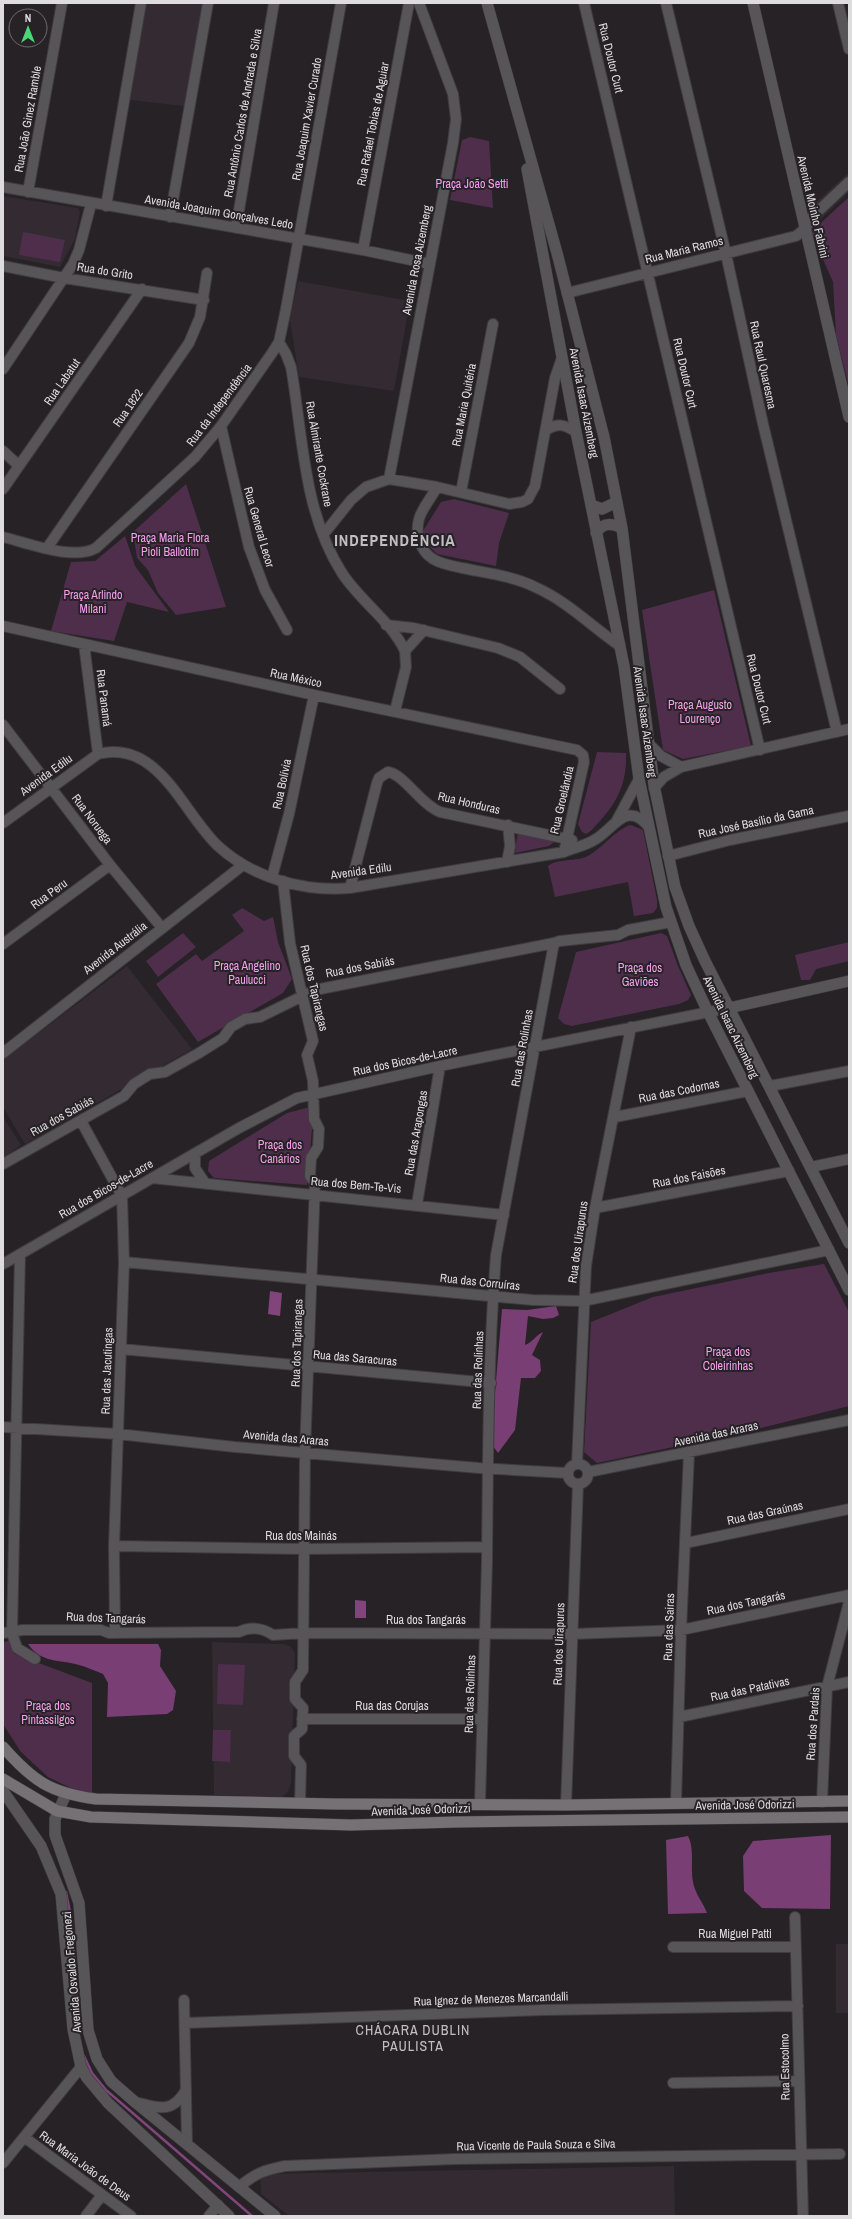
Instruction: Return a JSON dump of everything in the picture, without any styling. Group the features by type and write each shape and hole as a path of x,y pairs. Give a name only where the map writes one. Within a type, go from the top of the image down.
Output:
{"main road":[{"name":"Avenida José Odorizzi","path":"3,1747 29,1775 47,1787 70,1795 96,1799 300,1803 480,1803 566,1805 676,1802 849,1801"},
{"name":"Avenida José Odorizzi","path":"3,1779 57,1811 91,1817 351,1825 849,1817"}],"street":[{"name":"Rua João Ginez Ramble","path":"28,192 62,3"},
{"path":"106,206 141,3"},
{"path":"170,217 208,3"},
{"name":"Rua Antônio Carlos de Andrada e Silva","path":"236,228 274,3"},
{"name":"Rua Joaquim Xavier Curado","path":"299,240 341,3"},
{"name":"Rua Rafael Tobias de Aguiar","path":"363,250 409,3"},
{"name":"Avenida Rosa Aizemberg","path":"389,478 453,143 456,119 453,94 419,3"},
{"name":"Avenida Isaac Aizemberg","path":"487,3 567,293 604,436 622,528 654,788 675,887 684,913 705,961 849,1243"},
{"name":"Rua Doutor Curt","path":"584,3 760,750"},
{"name":"Rua Raul Quaresma","path":"666,3 726,254 763,424 837,732"},
{"name":"Avenida Moinho Fabrini","path":"752,3 848,411"},
{"path":"838,3 849,49"},
{"name":"Avenida Isaac Aizemberg","path":"520,123 576,432 620,646 630,704 639,779 671,922 686,965 708,1012 849,1290"},
{"path":"805,229 812,217 849,182"},
{"name":"Avenida Joaquim Gonçalves Ledo","path":"3,187 91,204 363,250 430,264"},
{"path":"3,368 7,354 64,278 79,250 91,204"},
{"name":"Rua Maria Ramos","path":"567,293 796,236 805,229"},
{"name":"Rua da Independência","path":"3,537 77,554 90,552 183,470 221,426 279,342 299,240"},
{"name":"Rua do Grito","path":"3,266 64,278 204,300"},
{"name":"Rua 1822","path":"47,548 189,343 196,330 204,300 208,273"},
{"name":"Rua Labatut","path":"3,489 142,290"},
{"name":"Rua Maria Quitéria","path":"461,492 492,324"},
{"name":"Rua Almirante Cockrane","path":"279,342 291,367 309,488 323,535 342,574 386,625 405,651"},
{"path":"323,535 351,500 366,487 389,478 461,492 509,504 516,504 528,499 535,486 555,378 562,358"},
{"path":"546,430 554,425 565,424 576,432"},
{"name":"Rua General Lecor","path":"221,426 249,547 265,590 287,630"},
{"path":"3,451 19,466"},
{"path":"437,487 419,517 417,530 419,541 424,551 432,559 444,564 518,580 534,586 569,607 620,646"},
{"path":"591,505 602,509 617,502"},
{"path":"596,533 600,527 609,524 622,528"},
{"path":"386,625 424,630 509,652 529,663 560,689"},
{"name":"Rua México","path":"3,626 314,695 577,750 583,755"},
{"path":"395,711 406,666 405,651 424,630"},
{"name":"Rua Panamá","path":"84,644 98,754"},
{"name":"Rua Bolívia","path":"272,877 290,814 314,695"},
{"name":"Rua Noruega","path":"3,726 51,786 110,865 162,928"},
{"path":"654,788 664,777 681,767 849,729"},
{"path":"649,744 661,756 681,767"},
{"name":"Avenida Edilu","path":"3,822 51,786 98,754 127,752 149,763 162,775 206,833 218,846 243,865 283,881 322,889 350,888 564,852 594,840 617,820 626,816 636,816 649,827"},
{"name":"Rua Groelândia","path":"564,852 584,762 583,755"},
{"name":"Rua Honduras","path":"350,888 377,783 383,774 393,773 398,776 422,801 440,812 508,825 566,838 584,844"},
{"name":"Avenida Edilu","path":"617,820 639,779"},
{"name":"Rua José Basílio da Gama","path":"668,856 730,840 849,816"},
{"path":"507,862 510,846 508,825"},
{"name":"Rua Peru","path":"3,944 110,865"},
{"name":"Avenida Austrália","path":"3,1053 243,865"},
{"name":"Rua dos Tapirangas","path":"283,881 290,944 313,1041 307,1055 314,1093 314,1119 319,1129 318,1147 311,1158 310,1176 315,1183 305,1452 304,1670 295,1682 295,1700 302,1708 302,1720"},
{"name":"Rua dos Sabiás","path":"3,1164 124,1096 134,1084 150,1074 165,1072 223,1038 231,1027 245,1019 260,1017 315,990 333,985 554,944 576,938 596,939 618,935 628,930 671,922"},
{"name":"Rua das Rolinhas","path":"480,1803 486,1634 488,1469 493,1296 496,1255 554,944"},
{"path":"686,965 692,969 698,968 705,961"},
{"name":"Rua dos Bicos-de-Lacre","path":"3,1264 282,1104 314,1093 536,1046 729,1008 849,981"},
{"name":"Rua dos Uirapurus","path":"577,1464 583,1301 595,1208 615,1117 631,1028"},
{"name":"Rua das Arapongas","path":"416,1204 440,1066"},
{"path":"770,1086 849,1071"},
{"name":"Rua das Codornas","path":"615,1117 748,1091"},
{"name":"Rua das Jacutingas","path":"81,1121 122,1196 124,1262 114,1546 115,1633"},
{"path":"195,1154 196,1168 205,1183"},
{"path":"811,1167 849,1159"},
{"name":"Rua dos Faisões","path":"595,1208 789,1171"},
{"name":"Rua dos Bem-Te-Vis","path":"152,1178 416,1204 504,1215"},
{"name":"Rua das Corruíras","path":"124,1262 312,1278 533,1300 583,1301 829,1250"},
{"path":"20,1254 16,1427 8,1633 17,1648 35,1659"},
{"name":"Rua das Saracuras","path":"121,1349 491,1383"},
{"name":"Avenida das Araras","path":"588,1472 849,1420"},
{"name":"Avenida das Araras","path":"3,1427 118,1434 235,1447 488,1469 568,1474"},
{"name":"Rua das Sairas","path":"676,1802 681,1630 689,1453"},
{"path":"577,1464 585,1466 588,1472 586,1479 578,1484 569,1480 568,1474 570,1467 577,1464"},
{"name":"Rua dos Uirapurus","path":"566,1805 578,1484"},
{"name":"Rua das Graúnas","path":"686,1543 849,1509"},
{"name":"Rua dos Mainás","path":"114,1546 305,1549 487,1547"},
{"name":"Rua dos Tangarás","path":"8,1633 23,1630 92,1630 115,1633 239,1632 245,1629 264,1629 273,1635 304,1633 572,1634 681,1630 849,1595"},
{"name":"Rua dos Pardais","path":"822,1802 827,1687 849,1602"},
{"name":"Rua das Patativas","path":"679,1717 849,1682"},
{"name":"Rua das Corujas","path":"302,1720 482,1719"},
{"path":"300,1803 301,1765 294,1756 294,1736 302,1729 302,1720"},
{"name":"Avenida Osvaldo Fregonezi","path":"70,1795 57,1811 54,1827 55,1835 69,1870 82,1917 85,1993 91,2045 102,2069 111,2081 135,2102 275,2216"},
{"name":"Avenida Osvaldo Fregonezi","path":"5,1797 41,1846 61,1894 73,2029 81,2067 87,2078 108,2103 229,2216"},
{"name":"Rua Estocolmo","path":"795,1917 798,2006 798,2081 803,2216"},
{"name":"Rua Miguel Patti","path":"673,1947 796,1947"},
{"path":"184,2000 187,2144"},
{"name":"Rua Ignez de Menezes Marcandalli","path":"185,2023 544,2010 798,2006"},
{"path":"3,2163 81,2067"},
{"path":"673,2083 798,2081"},
{"path":"135,2102 160,2108 168,2107 179,2102 186,2090"},
{"name":"Rua Maria João de Deus","path":"24,2138 131,2216"},
{"name":"Rua Vicente de Paula Souza e Silva","path":"239,2187 254,2174 264,2169 285,2166 455,2159 840,2154"},
{"path":"86,2216 102,2195"},
{"path":"209,2216 218,2205"}],"shaded area":[{"path":"146,3 203,3 184,106 130,100"},
{"path":"849,172 849,192 818,222 811,207"},
{"path":"3,196 78,208 80,212 75,239 60,267 3,256"},
{"path":"298,281 410,301 394,391 299,377 290,320"},
{"path":"127,966 192,1049 25,1144 3,1107 3,1060"},
{"path":"3,1117 21,1145 3,1158"},
{"path":"270,1291 282,1293 280,1316 268,1314"},
{"path":"556,1306 559,1315 553,1318 543,1319 528,1316 525,1345 543,1332 532,1355 540,1360 541,1371 535,1378 521,1378 515,1430 498,1453 493,1446 492,1428 502,1309 527,1310"},
{"path":"355,1600 366,1601 366,1618 355,1618"},
{"path":"212,1642 283,1644 290,1646 295,1653 291,1783 288,1792 282,1797 214,1795"},
{"path":"28,1644 158,1644 161,1650 160,1666 176,1691 173,1710 167,1714 107,1717 108,1683 103,1674 72,1663 45,1658 39,1655"},
{"path":"831,1835 830,1909 762,1908 744,1891 743,1856 753,1841"},
{"path":"688,1836 692,1852 692,1876 694,1886 707,1913 668,1914 666,1840"},
{"path":"836,1944 849,1944 849,2013 836,2013"},
{"path":"674,2166 675,2216 289,2216 261,2194 260,2174"}],"green space":[{"name":"Praça João Setti","path":"470,137 489,141 493,208 450,200 462,140"},
{"path":"849,197 849,387 836,335 833,282 811,232"},
{"path":"23,232 65,240 60,262 19,255"},
{"name":"Praça Maria Flora Pioli Ballotim","path":"186,484 226,607 176,615 158,593 148,570 137,558 133,532"},
{"path":"454,499 509,513 499,543 496,566 437,554 427,544 423,531 441,502"},
{"name":"Praça Arlindo Milani","path":"125,536 135,566 169,612 127,602 114,641 51,631 71,562 95,561"},
{"name":"Praça Augusto Lourenço","path":"714,590 751,746 683,759 663,750 642,610"},
{"path":"597,752 626,753 625,772 617,798 607,813 586,834 582,832 578,824"},
{"path":"631,825 643,830 657,900 657,908 653,913 634,916 628,882 555,897 548,866 557,862 588,856 621,830"},
{"path":"518,831 554,839 554,842 549,846 515,853"},
{"name":"Praça Angelino Paulucci","path":"242,908 264,921 273,917 278,942 292,979 283,993 198,1042 156,984 196,954 202,961 244,931 232,915"},
{"path":"183,933 196,947 158,977 146,961"},
{"name":"Praça dos Gaviões","path":"661,933 667,936 691,995 688,1000 679,1004 572,1026 564,1024 558,1018 576,952"},
{"path":"849,942 849,961 816,969 810,980 801,980 795,955"},
{"name":"Praça dos Canários","path":"314,1106 307,1185 214,1178 208,1171 209,1161 287,1113"},
{"name":"Praça dos Coleirinhas","path":"824,1264 849,1312 849,1406 745,1432 597,1463 584,1452 591,1322 653,1297 769,1273"},
{"name":"Praça dos Pintassilgos","path":"9,1641 15,1654 92,1683 92,1794 73,1789 48,1777 21,1752 3,1724 3,1642"},
{"path":"218,1664 245,1665 243,1705 217,1704"},
{"path":"213,1730 231,1730 230,1762 212,1761"}],"waterway":[{"path":"66,1892 72,1923 79,2034"},
{"path":"84,2056 92,2073 106,2090 252,2216"}],"district":[{"name":"INDEPENDÊNCIA","path":"395,540"},
{"name":"CHÁCARA DUBLIN PAULISTA","path":"413,2038"}]}
